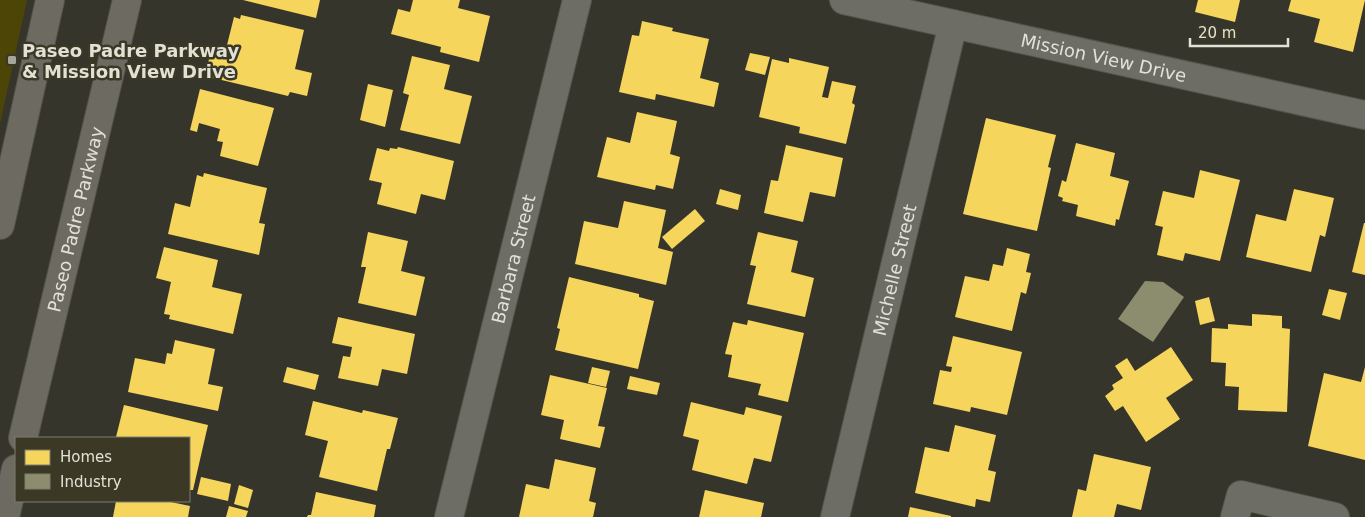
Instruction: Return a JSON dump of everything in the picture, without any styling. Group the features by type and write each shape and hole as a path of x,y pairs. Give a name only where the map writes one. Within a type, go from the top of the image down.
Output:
{"main road":[{"path":"0,225 50,0"},
{"name":"Paseo Padre Parkway","path":"23,437 127,0"},
{"path":"5,517 15,473"}],"street":[{"name":"Barbara Street","path":"449,517 577,0"},
{"name":"Mission View Drive","path":"844,0 1365,115"},
{"name":"Michelle Street","path":"835,517 953,24"},
{"path":"1235,517 1241,495 1335,517"}],"shaded area":[{"path":"0,0 27,0 0,124"}],"building: Homes":[{"path":"243,0 320,0 316,18"},
{"path":"413,0 460,0 458,8 490,16 479,62 440,52 441,47 391,34 398,9 410,12"},
{"path":"1198,0 1240,0 1235,22 1195,12"},
{"path":"1291,0 1365,0 1353,52 1314,42 1320,19 1288,11"},
{"path":"241,15 304,30 295,69 312,73 307,96 290,92 288,96 205,76 212,46 226,49 234,17 240,19"},
{"path":"642,21 673,28 672,31 709,39 700,78 719,83 714,107 656,94 655,100 619,92 632,35 639,36"},
{"path":"750,53 770,57 765,75 745,70"},
{"path":"412,56 450,65 444,89 472,96 460,144 400,130 409,95 403,93"},
{"path":"789,58 829,67 822,97 828,98 832,81 856,86 852,103 855,105 846,144 799,133 800,127 759,117 772,59 789,63"},
{"path":"368,84 393,90 385,127 360,120"},
{"path":"200,89 274,108 258,166 220,156 223,142 217,141 220,129 199,123 197,132 190,130"},
{"path":"637,112 677,121 670,154 680,157 673,189 656,185 655,190 597,177 607,137 630,143"},
{"path":"986,118 1056,135 1048,167 1051,168 1037,231 963,214"},
{"path":"1076,143 1115,153 1110,176 1129,181 1119,220 1116,219 1115,226 1076,216 1078,205 1062,201 1063,198 1058,196 1062,180 1066,182"},
{"path":"786,145 843,158 835,197 810,192 803,222 764,213 771,180 778,181"},
{"path":"398,147 454,161 445,200 421,194 416,214 377,204 382,183 369,180 377,148 389,151 390,148 397,149"},
{"path":"1200,170 1240,180 1220,261 1185,253 1183,261 1157,255 1163,227 1155,225 1163,191 1194,198"},
{"path":"204,173 267,188 259,223 265,224 259,255 168,234 175,203 190,207 197,175 203,177"},
{"path":"720,189 741,195 738,210 716,204"},
{"path":"1294,189 1334,198 1325,237 1320,235 1311,272 1246,257 1256,214 1286,221"},
{"path":"624,201 666,210 658,248 673,252 666,285 575,264 584,221 618,228"},
{"path":"695,209 705,221 672,249 662,237"},
{"path":"1365,223 1365,275 1352,272"},
{"path":"368,232 408,241 401,271 425,277 416,316 358,303 366,267 361,267"},
{"path":"758,232 798,241 791,272 814,278 805,317 747,304 756,266 750,265"},
{"path":"164,247 218,260 212,287 242,294 233,334 169,319 170,315 164,314 171,282 156,278"},
{"path":"1007,248 1030,254 1026,272 1031,273 1026,294 1021,292 1012,331 955,317 965,276 989,281 993,264 1003,266"},
{"path":"569,277 639,294 639,297 654,301 638,369 555,350 560,329 557,328"},
{"path":"1329,289 1347,293 1340,320 1322,315"},
{"path":"1209,297 1215,321 1200,325 1195,301"},
{"path":"1252,314 1282,316 1282,328 1290,329 1287,412 1238,410 1239,387 1225,386 1226,363 1211,362 1212,328 1228,329 1228,324 1252,326"},
{"path":"338,317 415,334 407,374 382,369 378,386 338,378 343,356 350,357 352,347 332,343"},
{"path":"748,320 804,333 788,402 758,395 761,384 728,377 732,355 725,354 733,322 747,325"},
{"path":"953,336 1022,352 1007,415 971,407 970,412 933,404 940,370 951,372 952,367 946,366"},
{"path":"175,340 215,349 208,384 223,387 218,411 128,392 135,358 165,364 167,353 172,354"},
{"path":"1171,347 1193,380 1166,398 1180,419 1146,442 1123,406 1115,411 1105,396 1114,389 1112,385 1123,378 1115,366 1127,358 1135,371"},
{"path":"287,367 319,375 315,390 283,382"},
{"path":"592,367 610,371 606,387 588,383"},
{"path":"1365,367 1365,460 1308,446 1324,373 1361,382"},
{"path":"550,375 607,388 598,426 605,427 600,448 560,439 564,420 541,415"},
{"path":"630,376 660,383 657,395 627,389"},
{"path":"313,401 362,413 363,410 398,418 390,449 387,449 377,491 319,477 328,441 305,435"},
{"path":"691,402 744,415 746,407 782,416 771,462 754,458 747,484 692,470 699,440 683,436"},
{"path":"124,405 208,425 193,490 190,490 190,437 116,437"},
{"path":"955,425 996,435 988,470 996,472 990,502 976,499 975,507 915,493 925,447 949,452"},
{"path":"1094,454 1151,467 1141,510 1117,504 1114,517 1072,517 1078,489 1086,491"},
{"path":"555,459 596,468 589,501 596,503 593,517 519,517 526,484 549,489"},
{"path":"201,477 231,484 228,501 197,494"},
{"path":"239,485 253,490 248,508 234,504"},
{"path":"705,490 764,503 761,517 699,517"},
{"path":"316,492 376,505 374,517 307,517 311,515"},
{"path":"116,502 171,502 190,506 188,517 113,517"},
{"path":"229,506 248,511 246,517 226,517"},
{"path":"910,507 951,516 951,517 908,517"}],"building: Industry":[{"path":"1145,281 1163,282 1184,297 1153,342 1118,319"}],"place":[{"name":"Paseo Padre Parkway & Mission View Drive","path":"12,60"}]}
